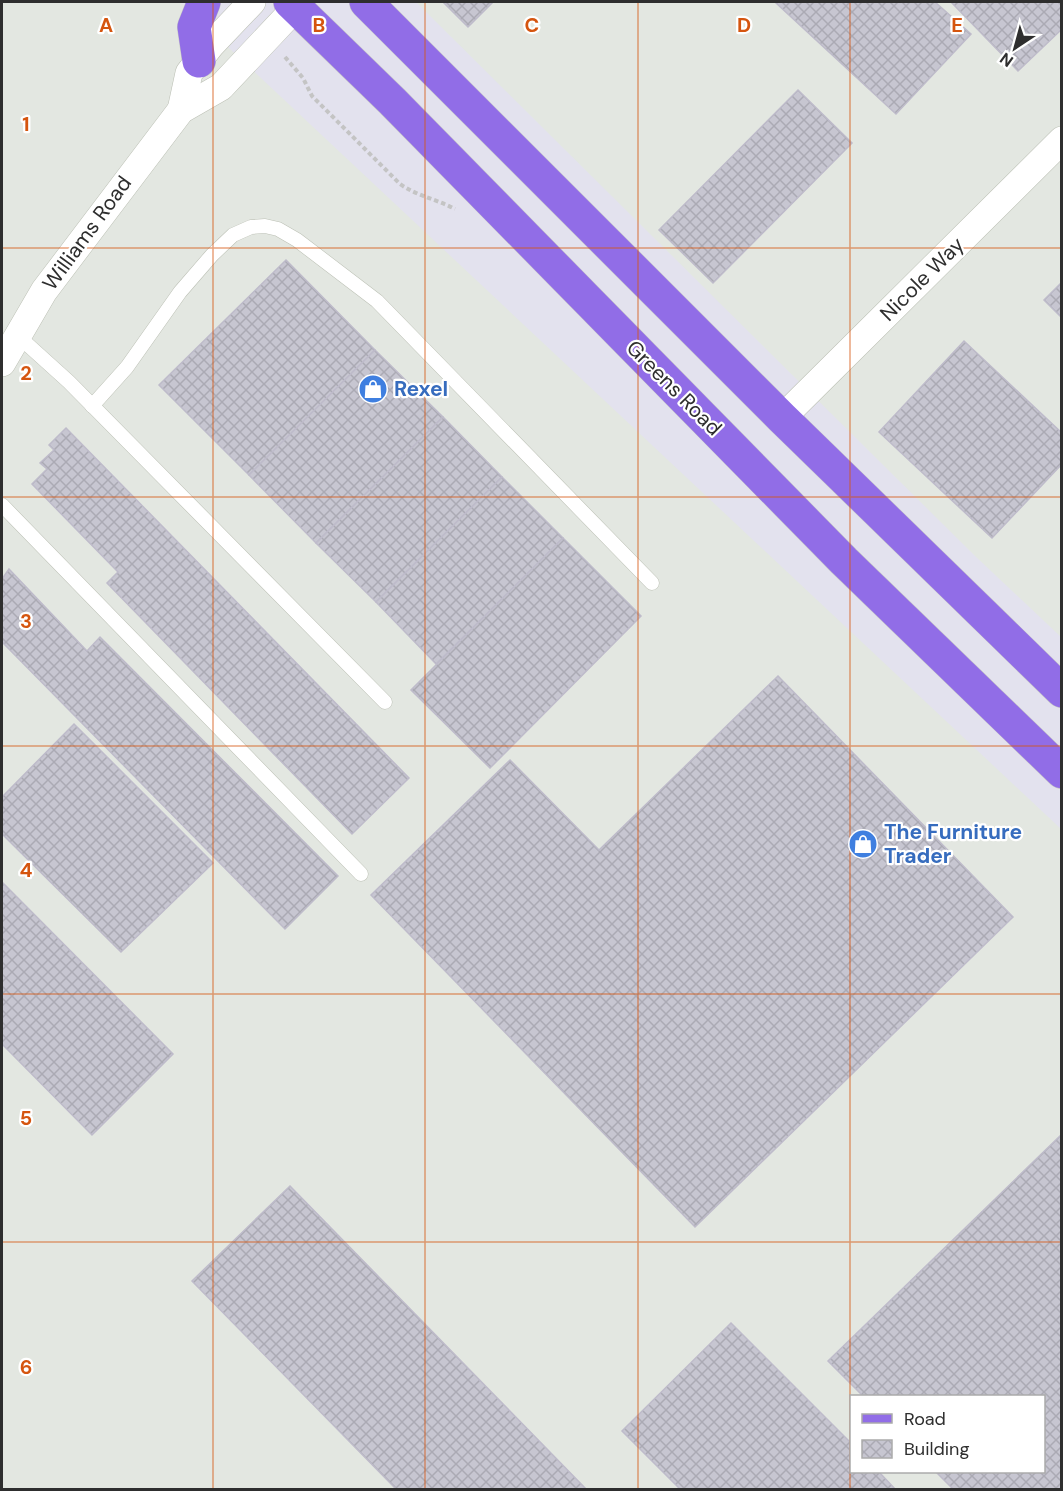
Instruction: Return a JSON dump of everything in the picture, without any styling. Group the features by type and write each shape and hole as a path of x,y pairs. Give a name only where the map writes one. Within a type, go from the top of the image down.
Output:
{"main road":[{"path":"199,61 194,27 204,2"},
{"path":"366,2 782,418 1062,691"},
{"name":"Greens Road","path":"296,3 844,561 1062,772"}],"street":[{"name":"Williams Road","path":"181,110 189,73 252,2"},
{"name":"Williams Road","path":"2,363 51,282 181,110 221,87 296,3"},
{"name":"Nicole Way","path":"782,418 1062,140"}],"lane":[{"path":"92,406 127,367 168,309 212,255 233,235 251,227 265,226 278,230 297,240 337,269 377,302 652,583"},
{"path":"17,335 92,406 385,702"},
{"path":"2,506 361,874"}],"path":[{"path":"266,38 303,78 312,96 400,184 413,193 439,201 460,212"}],"shaded area":[{"path":"2,2 180,2 1061,829 1061,1489 2,1490"},
{"path":"416,2 1061,2 1061,637 974,555"}],"building":[{"path":"443,2 493,2 468,27"},
{"path":"777,2 935,2 971,34 896,114"},
{"path":"951,2 1060,2 1062,3 1062,29 1018,71"},
{"path":"798,90 852,143 713,283 659,230"},
{"path":"286,260 375,350 249,475 159,385"},
{"path":"1062,282 1062,318 1044,300"},
{"path":"964,341 1062,433 1062,464 992,538 879,432"},
{"path":"375,350 443,417 316,543 249,475"},
{"path":"443,417 502,477 376,602 316,543"},
{"path":"66,428 409,778 352,834 107,583 118,572 32,484 47,469 40,463 54,450 49,445"},
{"path":"502,477 563,538 436,664 376,602"},
{"path":"563,538 641,616 490,768 411,690"},
{"path":"9,569 87,651 100,637 338,876 285,929 2,642 2,579"},
{"path":"778,676 1013,917 695,1227 371,895 510,760 599,850"},
{"path":"74,724 213,863 121,952 2,834 2,797"},
{"path":"2,882 173,1054 92,1135 2,1044"},
{"path":"1062,1134 1062,1490 954,1490 937,1473 1045,1473 1045,1395 862,1395 828,1361"},
{"path":"290,1186 587,1490 397,1490 192,1281"},
{"path":"731,1323 850,1442 850,1473 880,1473 896,1490 681,1490 622,1431"}],"place":[{"name":"Rexel","path":"373,389"},
{"name":"The Furniture Trader","path":"863,844"}]}
